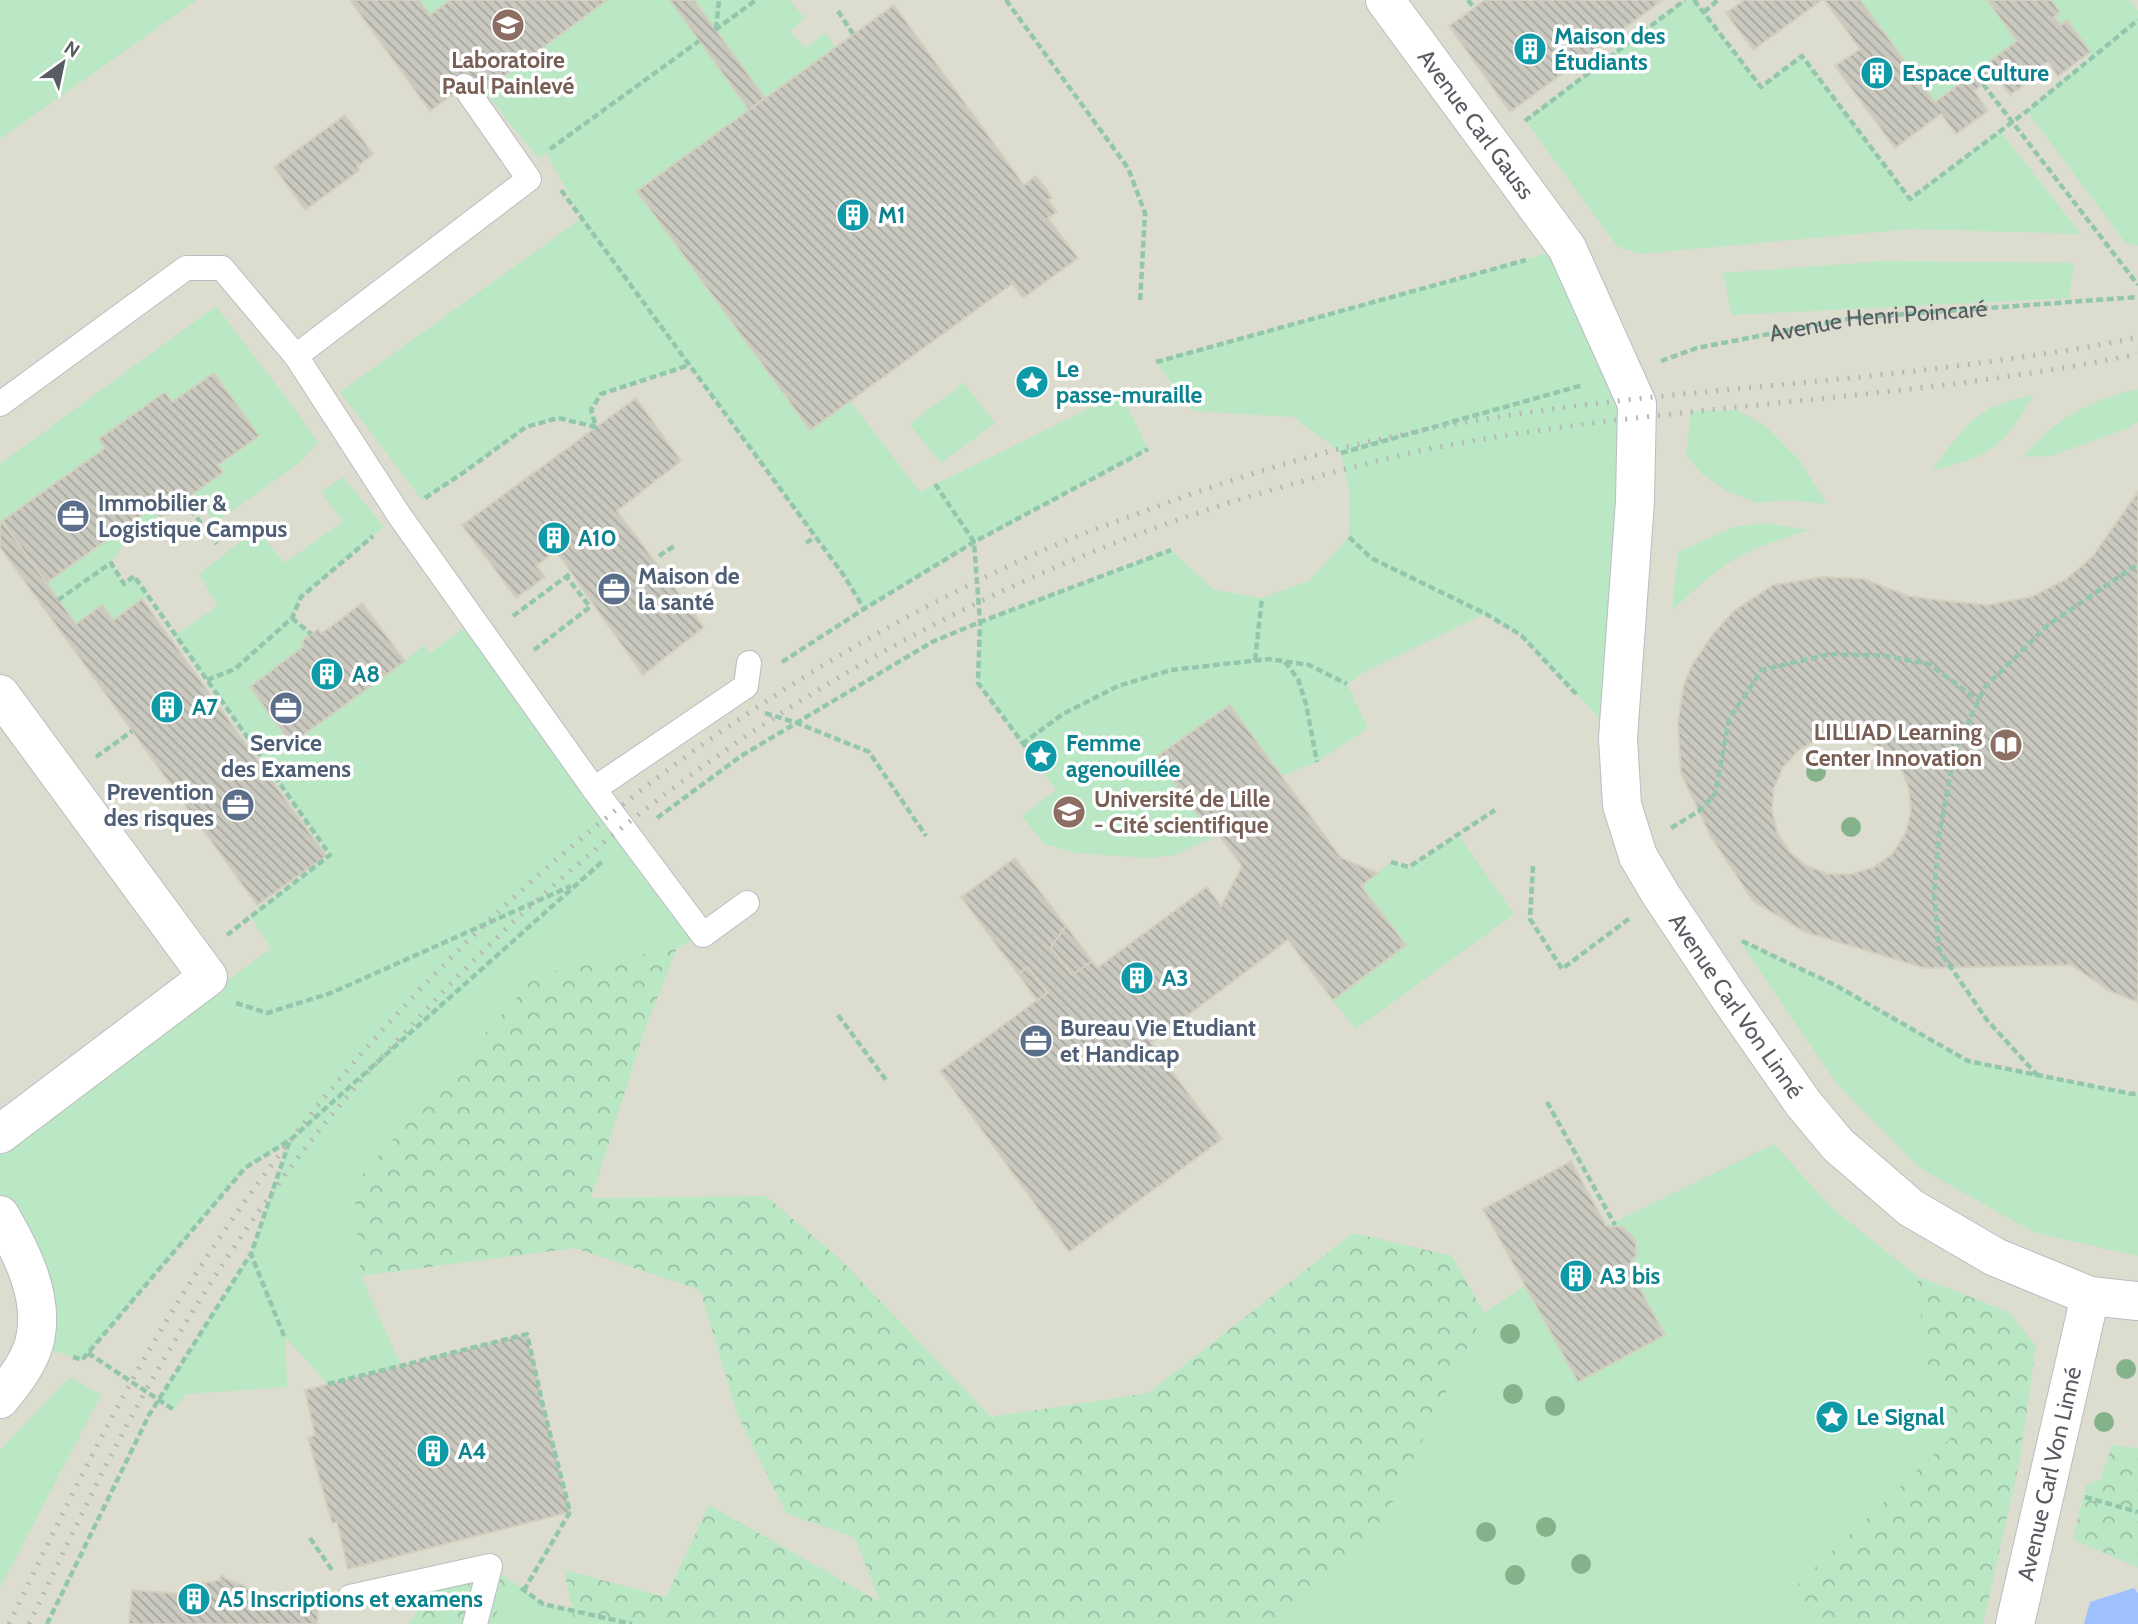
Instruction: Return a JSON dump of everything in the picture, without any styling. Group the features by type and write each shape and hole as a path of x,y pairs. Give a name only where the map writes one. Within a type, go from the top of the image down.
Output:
{"street":[{"name":"Avenue Carl Gauss","path":"1385,0 1567,248"},
{"name":"Avenue Carl Von Linné","path":"1567,248 1637,404 1635,488 1618,738 1622,805 1638,856 1728,997 1803,1103 1838,1145 1910,1208 1995,1257 2090,1296 2015,1624"},
{"path":"0,694 208,977 0,1134"},
{"path":"0,1215 26,1265 35,1295 36,1319 34,1344 18,1377 0,1399"},
{"path":"2090,1296 2138,1301"},
{"path":"0,1363 34,1344"}],"lane":[{"path":"296,356 529,179 530,164 464,86"},
{"path":"0,404 186,268 222,268 296,356 399,515 594,789 703,936 747,903"},
{"path":"594,789 724,700 747,674"},
{"path":"350,1597 490,1566 475,1624"}],"path":[{"path":"719,0 715,30 757,0"},
{"path":"1006,0 1128,168 1145,213 1140,303"},
{"path":"1468,0 1474,8"},
{"path":"1515,128 1685,0"},
{"path":"1694,0 1761,87 1802,55 1910,199 2013,122 2138,20"},
{"path":"1703,12 1718,0"},
{"path":"838,11 853,34"},
{"path":"699,41 530,164 690,365 845,577 864,609"},
{"path":"1983,84 2138,285"},
{"path":"1156,362 1567,248"},
{"name":"Avenue Henri Poincaré","path":"1341,453 1624,373 1697,348 1852,318 2138,297"},
{"path":"206,680 235,669 292,618 301,597 399,515 526,427 558,418 597,427 591,410 601,394 690,365"},
{"path":"747,674 864,609 974,542 1149,449"},
{"path":"935,484 974,542 980,622 978,682 1033,757"},
{"path":"184,500 217,544"},
{"path":"806,543 815,537"},
{"path":"1349,537 1371,558 1486,614 1521,635 1618,738"},
{"path":"659,556 674,546"},
{"path":"58,600 111,563 124,584 134,576 330,855 256,911"},
{"path":"2038,1076 1987,1020 1939,950 1934,894 1939,835 1955,750 1985,687 2048,625 2138,564"},
{"path":"486,637 569,575 590,607 509,670"},
{"path":"1255,660 1262,598"},
{"path":"292,618 310,634"},
{"path":"1665,832 1699,811 1715,794 1729,719 1762,670 1830,654 1885,656 1929,664 1979,701"},
{"path":"1022,744 1063,715 1118,686 1171,670 1269,659 1309,666 1347,684"},
{"path":"1284,661 1298,679 1306,704 1317,762"},
{"path":"724,700 797,723 869,752 926,835"},
{"path":"1391,862 1409,867 1495,810"},
{"path":"1533,866 1530,919 1562,969 1661,895"},
{"path":"208,977 233,1002 267,1013 331,993 575,884"},
{"path":"1738,939 1835,985 1968,1061 2138,1093"},
{"path":"838,1015 886,1080"},
{"path":"1547,1102 1615,1225"},
{"path":"34,1344 82,1360 245,1168 290,1140"},
{"path":"47,1624 149,1415 251,1254"},
{"path":"328,1384 527,1334 570,1512 524,1590"},
{"path":"89,1353 174,1410"},
{"path":"2047,1487 2138,1512"},
{"path":"490,1566 543,1604 632,1624"}],"shaded area":[{"name":"Université de Lille ‐ Cité scientifique","path":"0,0 2138,0 2138,1624 0,1624"}],"green space":[{"path":"0,0 197,0 0,139"},
{"path":"419,0 450,0 430,15"},
{"path":"607,0 670,0 749,110 810,430 850,401 920,492 1121,393 1148,449 974,542 864,609 845,577 690,365 601,394 591,410 596,427 558,418 526,427 422,500 340,392 582,218 546,153 538,158 484,91"},
{"path":"694,0 790,0 805,19 790,31 805,48 825,33 836,47 765,98"},
{"path":"1685,0 1694,0 1761,87 1802,56 1910,199 2000,131 2081,234 1911,229 1639,254 1617,246 1525,120"},
{"path":"1860,0 1987,0 2017,41 1935,102"},
{"path":"2051,0 2130,0 2138,11 2138,246 2125,242 2027,111 2092,57 2067,21 2061,25 2054,17 2060,12"},
{"path":"1567,248 1624,373 1618,738 1521,635 1485,614 1364,672 1347,684 1368,728 1317,762 1281,776 1157,757 1214,837 1175,855 1148,858 1075,853 1044,844 1022,816 1056,790 978,683 980,622 1171,550 1214,590 1262,598 1309,581 1349,537 1349,489 1341,453 1294,417 1193,411 1156,362"},
{"path":"1884,261 2074,263 2069,298 1732,315 1723,273"},
{"path":"216,306 318,443 299,463 215,523 194,493 223,473 218,465 259,436 213,373 0,523 0,464"},
{"path":"964,383 995,423 941,463 909,424"},
{"path":"2138,389 2138,422 2126,429 2051,456 2023,457 2048,431 2074,412"},
{"path":"2033,395 2013,427 1993,447 1968,460 1932,471 1961,432 1979,416 2000,404"},
{"path":"1737,410 1767,427 1800,461 1827,504 1789,500 1757,503 1727,491 1702,474 1686,455 1691,411"},
{"path":"343,477 384,527 301,597 292,618 311,634 302,641 304,646 250,687 291,744 424,645 430,653 474,621 703,935 677,948 537,974 354,1184 361,1276 401,1366 328,1384 285,1337 287,1387 186,1394 174,1410 159,1400 251,1254 290,1141 245,1168 82,1360 34,1344 0,1215 0,1134 218,988 271,948 250,916 330,855 174,634 218,606 199,574 257,529 284,563 343,522 321,492"},
{"path":"152,508 160,518 120,549 111,563 124,584 134,576 148,595 113,620 102,605 76,624 46,583"},
{"path":"1765,523 1810,530 1764,546 1728,563 1672,611 1678,552 1734,527"},
{"path":"1459,836 1514,914 1356,1029 1333,1000 1405,945 1361,886 1391,862 1409,867"},
{"path":"1738,939 1835,985 1968,1061 2138,1093 2138,1256 2036,1233 1921,1169 1837,1084"},
{"path":"677,948 645,1029 591,1198 766,1196 842,1261 991,1417 1148,1393 1353,1233 1452,1256 1484,1313 1387,1514 1282,1624 575,1624 564,1570 666,1597 709,1505 880,1602 855,1538 786,1513 738,1416 700,1290 575,1248 361,1276 354,1184 537,974"},
{"path":"1774,1144 1832,1208 1917,1276 1925,1357 1960,1429 1798,1584 1809,1624 1282,1624 1387,1514 1484,1313 1525,1286 1578,1382 1664,1335 1628,1267 1634,1256 1634,1240 1622,1227 1606,1226"},
{"path":"1917,1276 2009,1312 2036,1346 2019,1464 1983,1624 1809,1624 1798,1584 1960,1429 1925,1357"},
{"path":"70,1377 101,1395 0,1588 0,1450"},
{"path":"2112,1445 2138,1448 2138,1568 2073,1539 2086,1485 2100,1480"},
{"path":"490,1566 513,1582 491,1624 408,1624 444,1570"},
{"path":"513,1582 543,1604 573,1611 575,1624 491,1624"}],"water":[{"path":"2134,1588 2138,1593 2138,1624 2084,1624 2090,1602"}],"building":[{"path":"350,0 419,0 430,15 450,0 607,0 484,91 475,78 430,111"},
{"path":"670,0 694,0 765,98 749,110"},
{"name":"Maison des Étudiants","path":"1485,0 1663,0 1510,112 1449,26"},
{"path":"1744,0 1822,0 1753,50 1726,13"},
{"name":"Espace Culture","path":"1824,0 1860,0 1935,102 2017,41 1987,0 2051,0 2060,12 2054,17 2061,25 2067,20 2090,52 2058,76 2048,62 2039,68 2042,72 2010,95 1995,75 1974,91 1988,111 1956,134 1941,114 1895,148 1835,66 1860,49"},
{"name":"M1","path":"894,5 1024,185 1036,176 1045,187 1052,198 1048,200 1057,212 1048,218 1078,258 1023,298 1012,284 810,430 637,191"},
{"path":"345,115 373,154 357,167 360,170 305,210 274,167"},
{"path":"214,373 259,436 218,465 223,472 160,518 152,508 46,583 2,521 105,448 99,439 165,392 172,402"},
{"name":"A10","path":"636,398 681,461 617,511 704,627 643,675 556,551 536,566 545,577 516,598 462,525"},
{"name":"LILLIAD Learning Center Innovation","path":"2138,492 2138,1002 2110,991 2071,965 1924,968 1805,932 1753,901 1711,837 1681,773 1678,721 1684,685 1692,665 1713,634 1734,611 1773,585 1823,577 1864,579 1908,596 1988,605 2031,597 2065,580 2092,557","holes":["1842,735 1864,740 1885,751 1901,768 1909,789 1911,812 1905,834 1892,854 1874,867 1852,874 1829,874 1807,866 1790,852 1777,832 1772,810 1774,788 1783,767 1799,750 1819,739"]},
{"name":"A7","path":"2,521 76,624 102,605 113,620 142,599 326,856 257,905 0,547"},
{"name":"A8","path":"362,603 405,661 291,744 250,687 304,646 302,641 318,629 321,634"},
{"name":"A3","path":"1230,705 1341,858 1378,873 1361,886 1406,945 1333,1000 1288,940 1151,1043 1222,1139 1069,1252 940,1071 1047,993 1028,967 1018,974 961,897 1015,858 1066,926 1051,947 1072,975 1092,961 1097,968 1207,887 1221,906 1242,866 1218,834 1214,837 1156,757"},
{"path":"1066,926 1092,961 1072,975 1051,947"},
{"path":"1028,967 1047,993 1037,1000 1018,974"},
{"name":"A3 bis","path":"1571,1161 1606,1226 1622,1227 1634,1238 1636,1255 1628,1267 1665,1335 1578,1382 1483,1209"},
{"name":"A4","path":"527,1334 570,1512 348,1569 337,1522 332,1523 308,1438 315,1435 305,1390"},
{"name":"A5 Inscriptions et examens","path":"222,1575 243,1585 261,1603 266,1600 319,1603 317,1624 129,1624 132,1590 182,1594 181,1597 185,1597 194,1588 219,1580"}],"railway":[{"path":"9,1624 97,1445 170,1314 278,1156 367,1047 464,944 569,849 679,761 796,682 919,611 1046,549 1114,522 1290,462 1400,435 1547,410 1994,361 2138,337"},
{"path":"29,1624 108,1461 174,1342 218,1271 266,1202 343,1101 454,980 541,897 633,819 729,748 830,683 934,625 1042,573 1154,528 1268,491 1371,462 1522,433 1963,383 2138,354"}],"place":[{"name":"Laboratoire Paul Painlevé","path":"508,25"},
{"name":"Maison des Étudiants","path":"1530,49"},
{"name":"Espace Culture","path":"1877,73"},
{"name":"M1","path":"853,215"},
{"name":"Le passe-muraille","path":"1032,382"},
{"name":"Immobilier & Logistique Campus","path":"73,516"},
{"name":"A10","path":"554,538"},
{"name":"Maison de la santé","path":"614,589"},
{"name":"A8","path":"327,674"},
{"name":"A7","path":"167,707"},
{"name":"Service des Examens","path":"286,708"},
{"name":"LILLIAD Learning Center Innovation","path":"2006,745"},
{"name":"Femme agenouillée","path":"1041,756"},
{"name":"Prevention des risques","path":"238,805"},
{"name":"Université de Lille ‐ Cité scientifique","path":"1069,812"},
{"name":"A3","path":"1137,978"},
{"name":"Bureau Vie Etudiant et Handicap","path":"1036,1041"},
{"name":"A3 bis","path":"1576,1276"},
{"name":"Le Signal","path":"1832,1417"},
{"name":"A4","path":"433,1451"},
{"name":"A5 Inscriptions et examens","path":"194,1599"}]}
